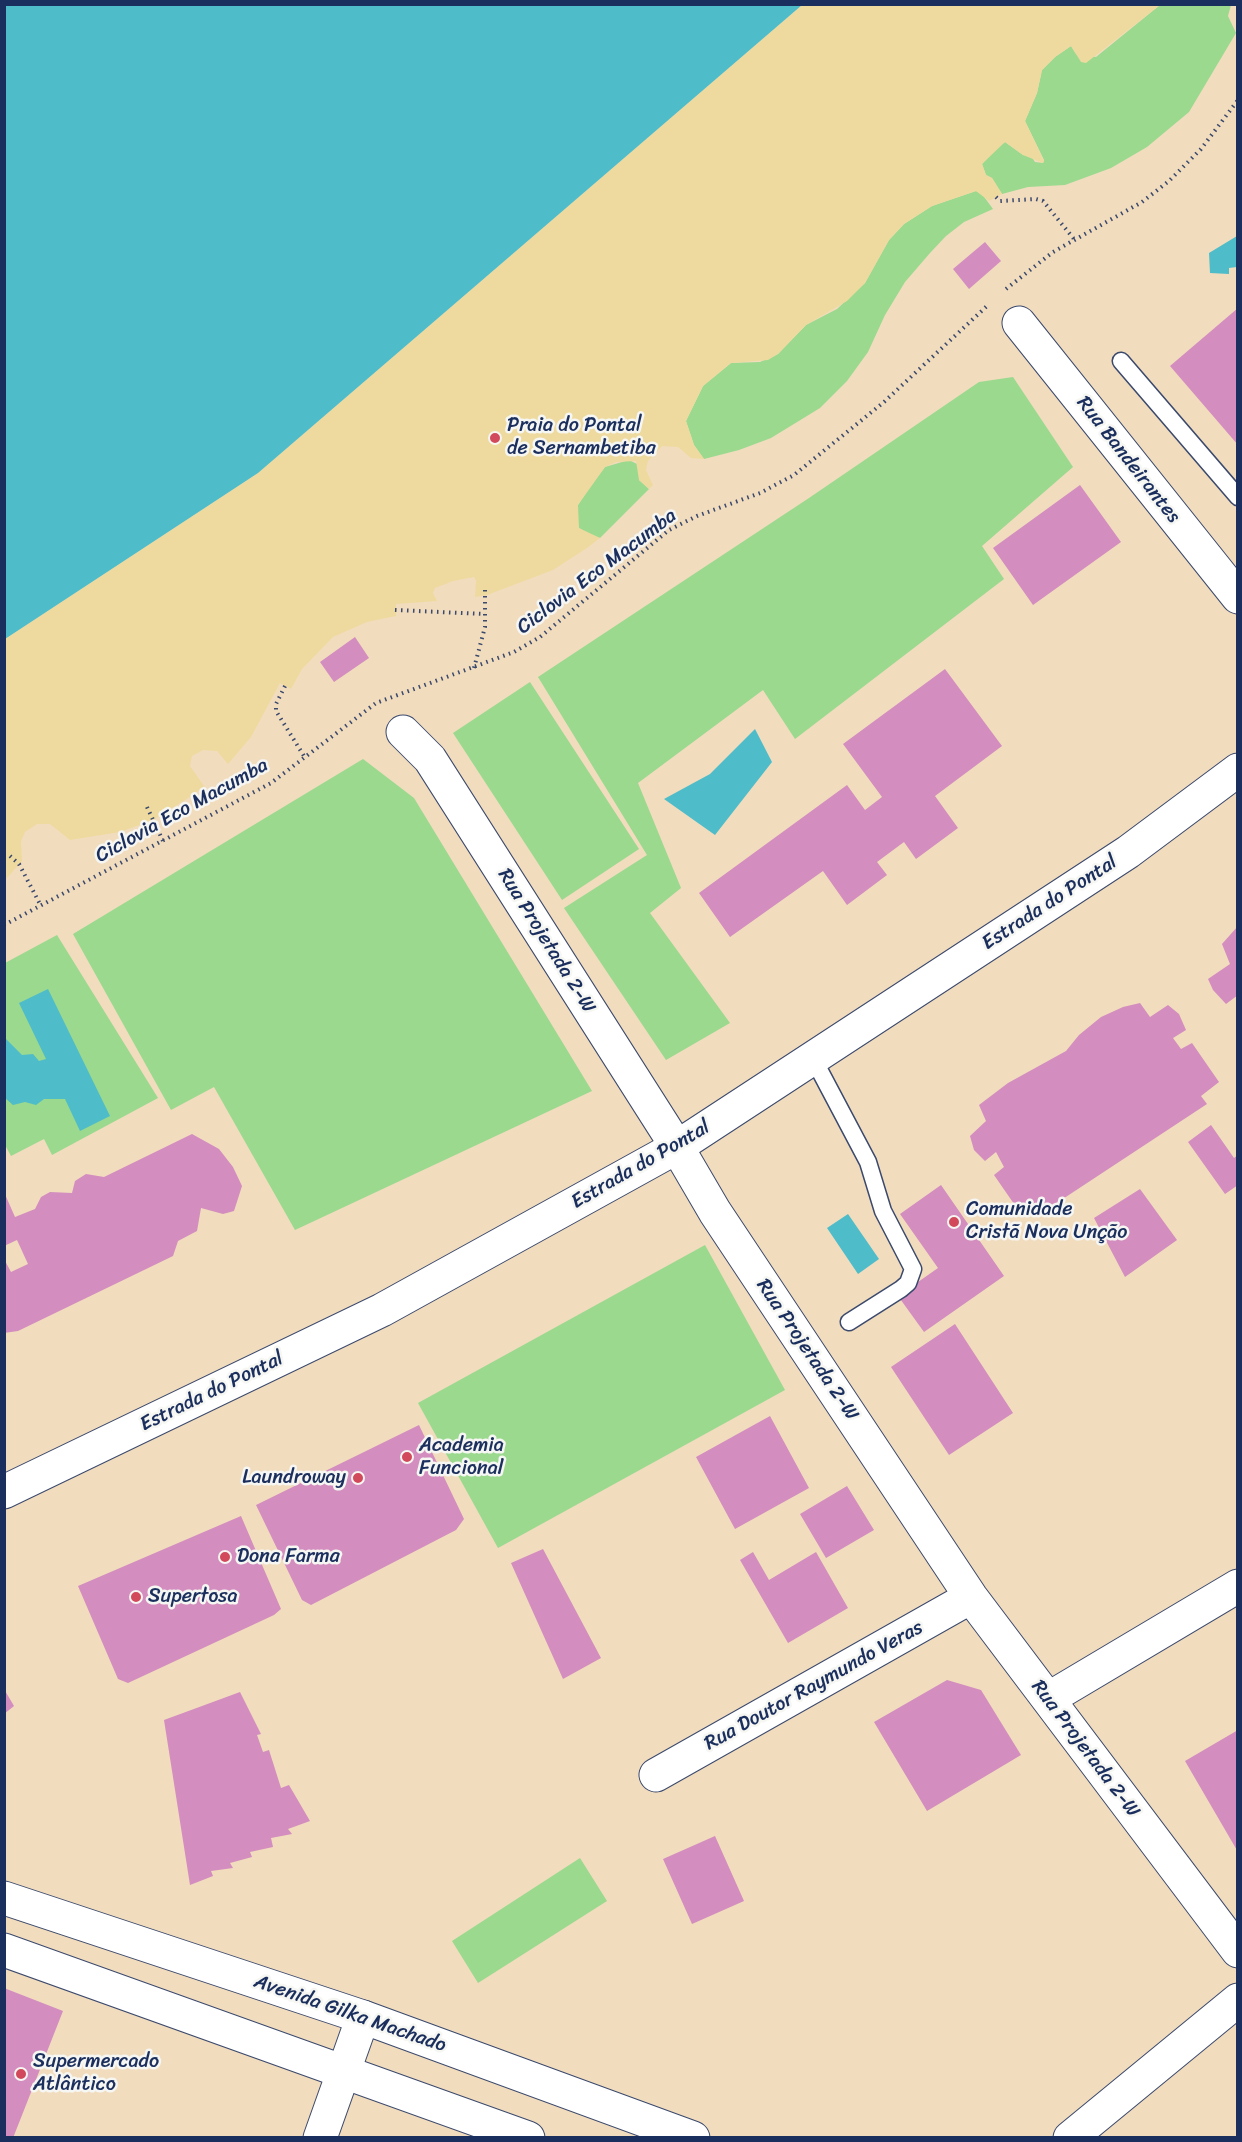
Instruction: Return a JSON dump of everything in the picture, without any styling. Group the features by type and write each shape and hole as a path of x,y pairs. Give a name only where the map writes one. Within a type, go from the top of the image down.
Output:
{"street":[{"name":"Rua Bandeirantes","path":"1019,323 1238,597"},
{"name":"Rua Projetada 2-W","path":"403,732 430,759 677,1147 722,1222 971,1597 1238,1951"},
{"name":"Estrada do Pontal","path":"4,1492 382,1310 677,1147 1128,852 1238,770"},
{"path":"1048,1699 1238,1586"},
{"name":"Rua Doutor Raymundo Veras","path":"656,1775 971,1597"},
{"name":"Avenida Gilka Machado","path":"4,1898 363,2017 693,2138"},
{"path":"4,1950 528,2138"},
{"path":"1071,2138 1238,2000"},
{"path":"320,2138 363,2017"}],"lane":[{"path":"1121,361 1238,497"},
{"path":"813,1058 868,1162 884,1211 912,1263 912,1276 901,1289 849,1322"}],"path":[{"path":"999,294 1074,238 1142,202 1169,181 1201,149 1238,100"},
{"path":"996,197 999,201 1036,199 1043,201 1074,238"},
{"name":"Ciclovia Eco Macumba","path":"4,924 271,783 376,703 514,652 540,637 669,530 697,516 760,494 794,475 884,402 991,302"},
{"path":"474,668 485,614 485,587"},
{"path":"395,610 485,614"},
{"path":"285,686 276,704 276,711 304,756"},
{"path":"147,807 163,841"},
{"path":"10,856 19,864 41,906"}],"green space":[{"path":"1160,5 1231,5 1228,16 1236,33 1189,112 1147,147 1111,168 1065,185 1028,187 1002,194 992,178 986,175 982,164 996,148 1005,142 1023,155 1031,156 1035,162 1043,163 1044,160 1025,121 1037,93 1042,70 1071,46 1076,54 1096,57"},
{"path":"976,191 982,194 993,209 964,222 930,253 905,282 885,315 868,352 847,381 820,408 771,438 739,450 704,459 694,445 686,421 703,386 731,363 760,362 778,354 806,325 837,309 865,283 889,240 904,224 932,206"},
{"path":"1013,377 1073,467 982,546 1004,579 795,739 763,690 638,783 681,888 650,913 730,1023 666,1060 564,908 647,855 538,677 809,498 979,382"},
{"path":"629,460 639,465 639,480 649,489 600,538 584,532 579,528 577,520 578,505 588,489 605,467"},
{"path":"530,682 639,849 562,900 453,733"},
{"path":"363,759 414,798 592,1091 295,1230 214,1087 171,1110 73,934"},
{"path":"57,935 158,1098 52,1155 44,1139 11,1156 5,1145 5,963"},
{"path":"705,1245 785,1390 498,1548 418,1403"},
{"path":"580,1858 607,1901 478,1983 452,1941"}],"sand":[{"name":"Praia do Pontal de Sernambetiba","path":"802,5 1160,5 1086,63 1081,62 1071,46 1042,70 1037,93 1025,121 1043,163 1023,155 1005,142 982,164 986,175 992,178 1002,194 989,201 976,191 932,206 904,224 889,240 865,283 847,301 806,325 778,354 768,360 731,363 703,386 686,421 694,445 704,459 691,458 678,447 662,446 648,461 646,470 653,485 649,489 639,480 636,461 616,462 605,467 578,505 579,528 600,538 587,548 553,570 487,595 475,597 474,577 453,581 435,588 433,593 437,601 396,604 396,616 367,622 333,637 302,669 291,689 280,683 251,737 228,764 217,751 203,750 192,756 190,766 204,786 193,795 153,820 120,832 70,840 50,824 37,824 25,832 21,841 22,861 5,880 5,639 258,473"}],"water":[{"path":"5,4 802,5 258,473 5,639"},
{"path":"1237,236 1237,267 1229,268 1229,274 1210,273 1209,253"},
{"path":"755,729 772,762 715,835 664,799 710,774"},
{"path":"48,989 110,1116 80,1131 65,1099 44,1099 36,1105 25,1102 13,1105 5,1098 5,1038 22,1055 33,1054 39,1061 46,1059 19,1003"},
{"path":"848,1214 879,1259 858,1274 827,1228"}],"building":[{"path":"985,242 1001,261 969,289 953,269"},
{"path":"1238,308 1238,445 1170,366"},
{"path":"1080,485 1121,542 1033,605 993,548"},
{"path":"355,637 369,658 334,682 320,662"},
{"path":"945,669 1002,746 935,796 958,828 916,859 904,842 877,862 887,875 847,905 823,871 730,937 699,893 847,785 865,810 882,797 843,744"},
{"path":"1238,926 1238,995 1226,1004 1213,990 1208,979 1230,964 1222,944"},
{"path":"1140,1003 1150,1017 1168,1005 1179,1014 1186,1030 1173,1038 1181,1049 1192,1043 1219,1082 1201,1096 1207,1104 1043,1212 1037,1204 1021,1214 994,1175 1004,1167 996,1152 985,1161 974,1150 970,1136 986,1121 979,1105 1008,1083 1066,1051 1079,1035 1101,1017 1123,1007"},
{"path":"1211,1125 1234,1158 1238,1155 1238,1185 1225,1194 1188,1142"},
{"path":"192,1134 219,1149 233,1167 242,1186 234,1211 223,1214 201,1208 197,1231 178,1241 173,1256 18,1331 4,1333 4,1259 11,1272 28,1264 17,1240 4,1246 4,1192 15,1217 35,1209 41,1197 50,1192 72,1193 75,1181 86,1174 104,1177"},
{"path":"941,1185 1004,1276 924,1332 898,1296 938,1268 900,1214"},
{"path":"1140,1189 1177,1240 1125,1277 1094,1218"},
{"path":"955,1324 1013,1413 949,1455 891,1367"},
{"path":"770,1416 809,1488 735,1529 696,1457"},
{"path":"419,1425 464,1519 456,1530 311,1605 302,1600 256,1505"},
{"path":"847,1486 874,1530 826,1558 800,1514"},
{"path":"241,1516 281,1609 274,1615 128,1683 118,1679 78,1586"},
{"path":"543,1549 601,1658 563,1679 511,1563"},
{"path":"753,1552 769,1580 816,1552 848,1608 788,1643 740,1560"},
{"path":"947,1680 981,1690 1021,1755 927,1811 874,1722"},
{"path":"4,1689 14,1706 4,1714"},
{"path":"240,1692 261,1734 257,1735 263,1752 269,1750 281,1788 289,1785 310,1821 288,1829 292,1834 271,1838 273,1847 250,1852 252,1857 230,1863 233,1868 211,1871 213,1876 190,1885 164,1720"},
{"path":"1238,1730 1238,1852 1185,1761"},
{"path":"715,1836 744,1901 692,1924 663,1859"},
{"name":"Supermercado Atlântico","path":"4,1988 63,2011 13,2138 4,2138"}],"place":[{"name":"Praia do Pontal de Sernambetiba","path":"495,438"},
{"name":"Comunidade Cristã Nova Unção","path":"954,1222"},
{"name":"Academia Funcional","path":"407,1457"},
{"name":"Laundroway","path":"358,1478"},
{"name":"Dona Farma","path":"225,1557"},
{"name":"Supertosa","path":"136,1597"},
{"name":"Supermercado Atlântico","path":"21,2074"}]}
